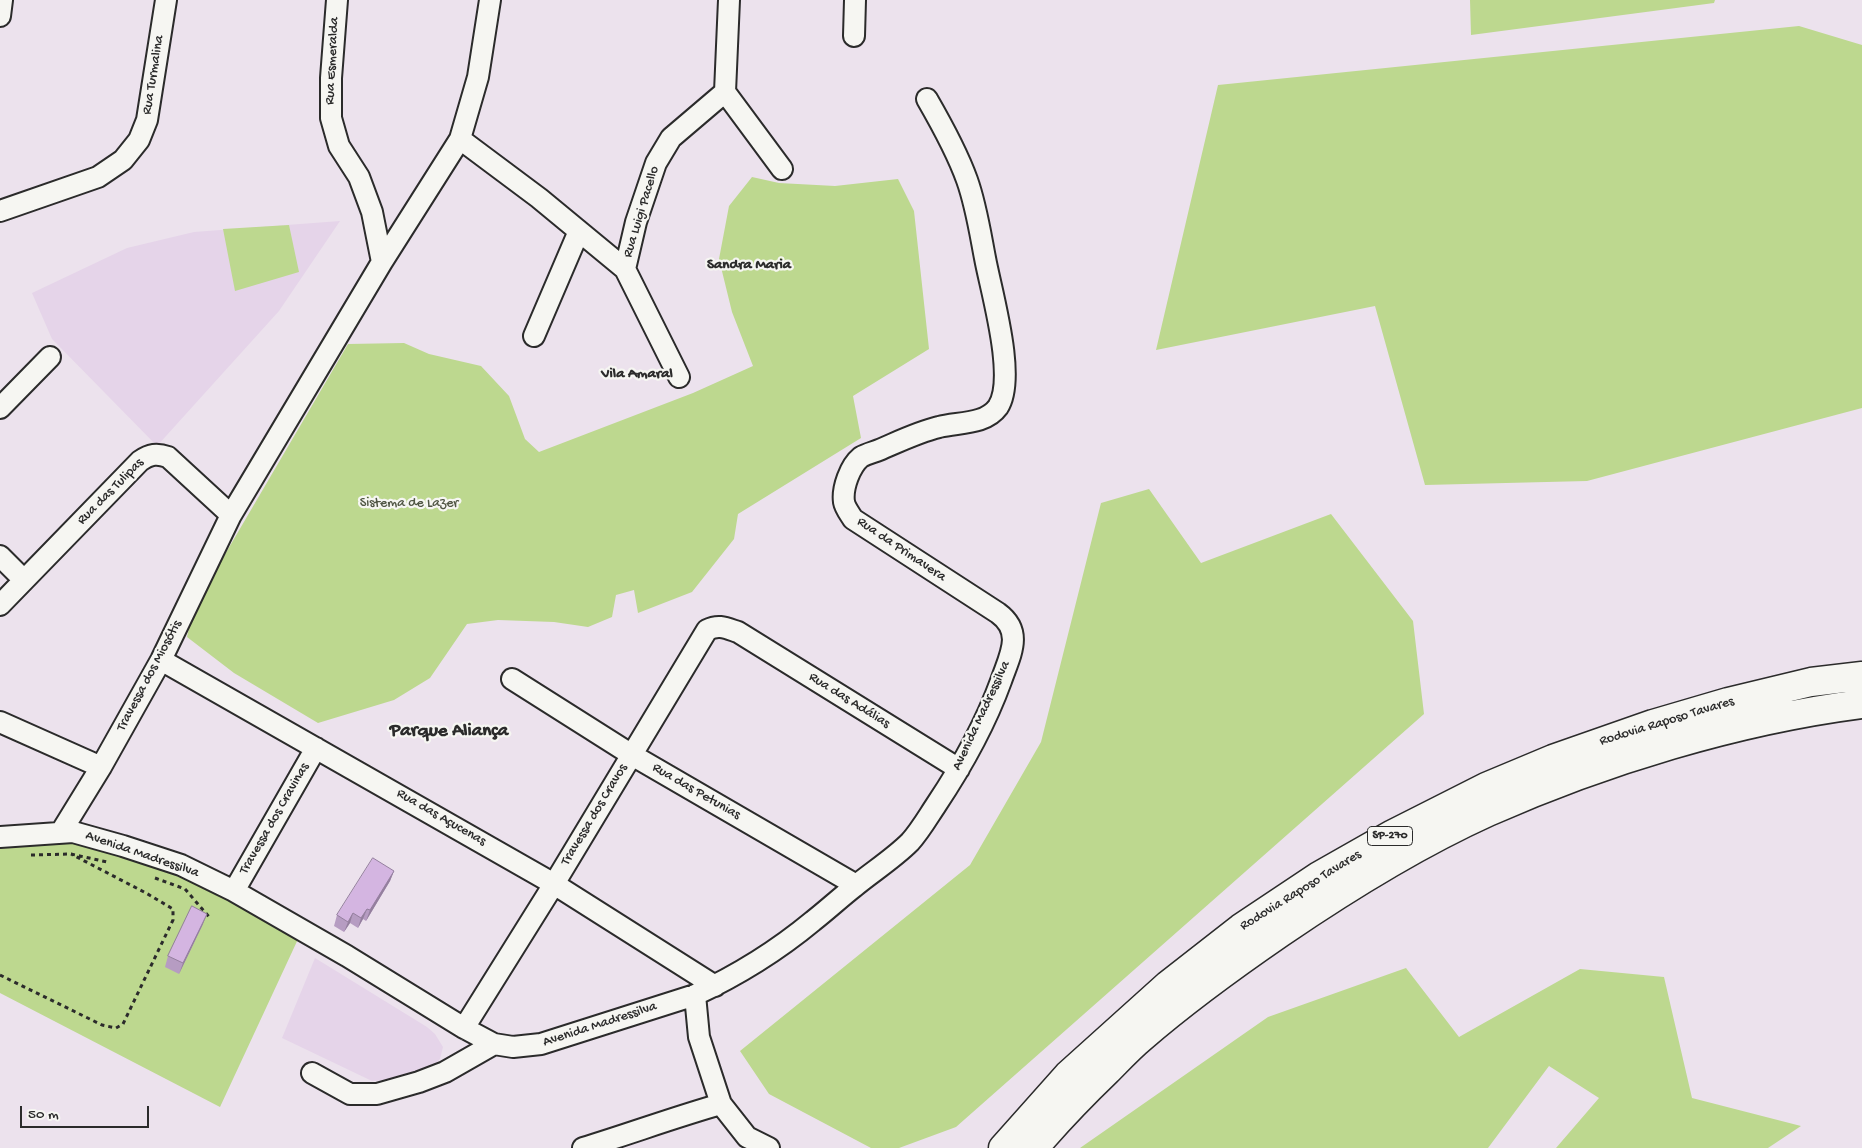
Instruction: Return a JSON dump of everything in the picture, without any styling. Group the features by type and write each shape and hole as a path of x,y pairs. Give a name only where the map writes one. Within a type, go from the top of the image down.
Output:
{"highway":[{"name":"Rodovia Raposo Tavares","path":"1003,1148 1068,1075 1168,985 1241,928 1319,876 1393,834 1486,787 1553,759 1653,724 1728,702 1811,682 1862,676"},
{"name":"Rodovia Raposo Tavares","path":"1034,1148 1063,1114 1140,1038 1242,960 1333,897 1407,854 1487,813 1572,778 1607,766 1669,746 1750,725 1862,704"}],"street":[{"path":"0,16 2,0"},
{"name":"Rua Turmalina","path":"0,211 98,177 123,160 139,140 147,120 166,0"},
{"name":"Rua Esmeralda","path":"337,0 331,78 331,118 339,146 359,177 369,203 382,262"},
{"name":"Travessa dos Miosótis","path":"61,832 101,767 161,660 231,515 382,262 460,139 478,77 490,0"},
{"path":"729,0 725,92 782,170"},
{"path":"854,36 855,0"},
{"name":"Rua Luigi Pacello","path":"679,377 625,269 636,222 656,163 671,138 725,92"},
{"name":"Rua da Primavera","path":"927,99 952,143 968,182 1000,328 1004,390 999,405 994,412 984,418 966,423 940,426 910,436 861,457 852,470 846,484 844,503 853,519 998,613"},
{"path":"460,139 539,198 625,269"},
{"path":"534,336 579,231"},
{"path":"0,408 50,357"},
{"name":"Rua das Tulipas","path":"0,605 140,462 153,455 160,454 168,457 231,515"},
{"path":"0,556 24,580"},
{"name":"Avenida Madressilva","path":"0,837 74,832 180,866 234,891 494,1044 514,1047 541,1044 695,996 715,986 776,948 813,921 911,841 959,769 997,690 1010,654 1014,634 1008,621 998,613"},
{"name":"Travessa dos Cravos","path":"464,1028 554,884 707,630 714,626 722,626 738,632"},
{"name":"Rua das Adálias","path":"738,632 959,769"},
{"name":"Rua das Açucenas","path":"161,660 554,884 715,986"},
{"name":"Rua das Petunias","path":"512,679 632,755 856,885"},
{"path":"0,722 101,767"},
{"name":"Travessa dos Cravinas","path":"234,891 316,748"},
{"path":"695,996 699,1037 721,1104 747,1137 769,1148"},
{"path":"312,1073 350,1094 377,1094 445,1072 494,1044"},
{"path":"583,1148 628,1141 674,1117 721,1104"}],"path":[{"path":"26,855 71,854 113,864"},
{"path":"0,974 102,1025 116,1028 122,1024 173,920 173,909 71,854"},
{"path":"149,875 185,889 210,918"}],"shaded area":[{"path":"340,221 279,311 157,446 52,339 32,293 127,248 194,232"},
{"path":"315,958 427,1027 435,1034 443,1047 440,1059 430,1069 391,1080 372,1081 282,1038"}],"green space":[{"path":"1470,0 1715,0 1714,3 1471,35"},
{"path":"1799,26 1862,45 1862,408 1587,481 1425,485 1375,306 1156,350 1218,85"},
{"name":"Sistema de Lazer","path":"752,177 779,183 835,186 898,179 914,211 929,349 853,396 861,438 738,514 734,539 692,592 638,613 634,590 616,595 612,617 588,627 554,622 498,620 467,624 430,678 394,700 318,723 234,673 187,637 193,609 348,344 404,343 429,354 481,366 509,396 525,439 539,452 693,393 753,366 732,312 719,259 729,206"},
{"path":"289,225 299,272 235,291 223,229"},
{"path":"1149,489 1201,563 1331,514 1413,621 1424,714 956,1127 899,1148 871,1148 769,1094 740,1051 970,865 1041,742 1101,503"},
{"path":"71,836 202,880 299,937 220,1107 0,993 0,841"},
{"path":"1406,968 1459,1037 1580,969 1664,977 1692,1098 1801,1126 1768,1148 1556,1148 1599,1098 1549,1066 1488,1148 1080,1148 1268,1017"}],"building":[{"path":"373,858 394,871 370,910 367,909 361,918 353,913 348,922 337,915"},
{"path":"192,906 207,914 183,963 168,956"}],"district":[{"name":"Sandra Maria","path":"749,266"},
{"name":"Vila Amaral","path":"637,375"},
{"name":"Parque Aliança","path":"449,732"}]}
